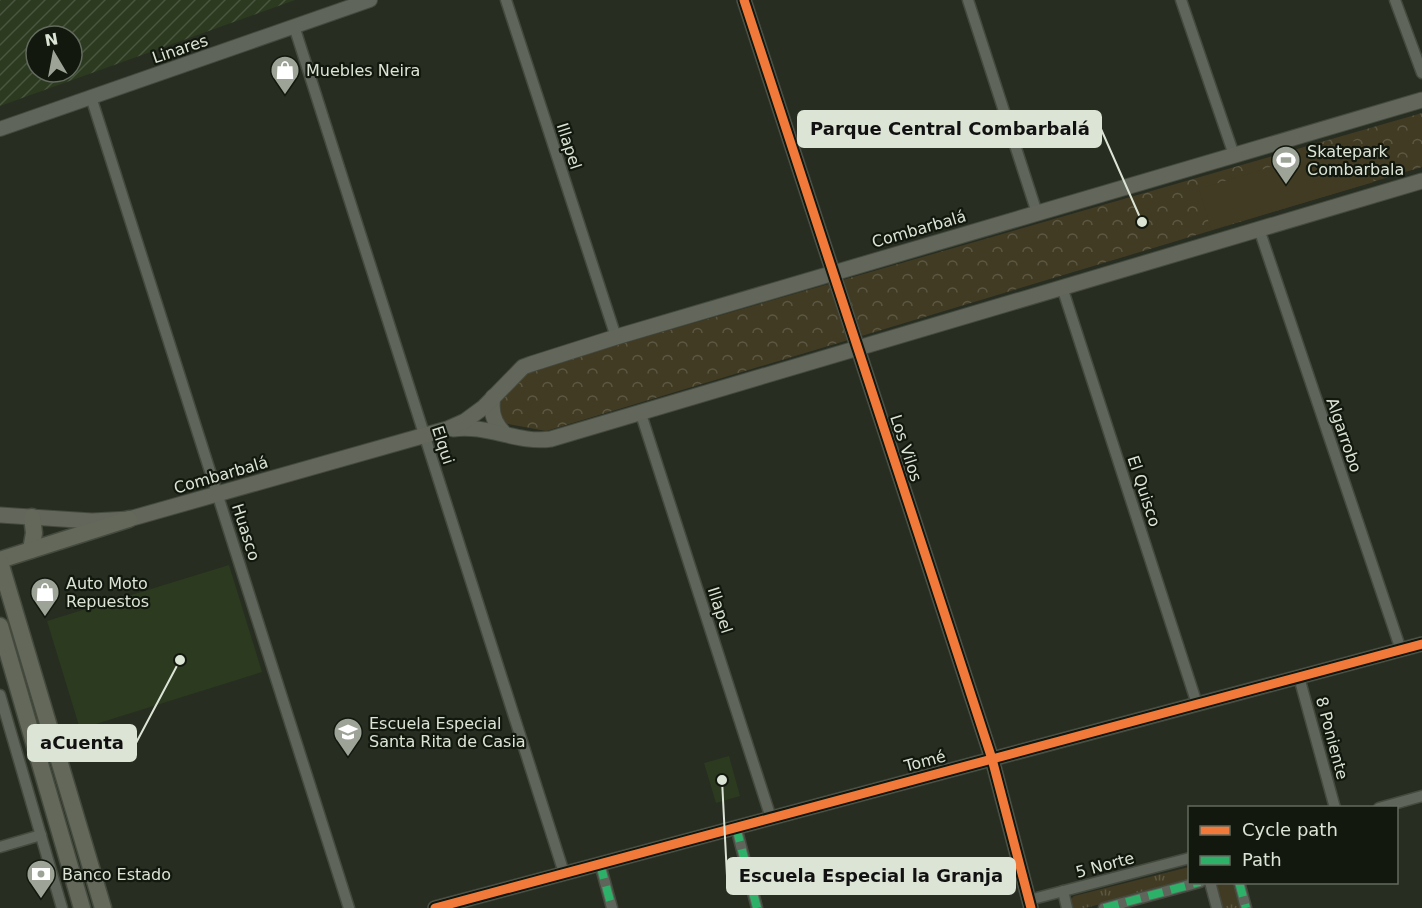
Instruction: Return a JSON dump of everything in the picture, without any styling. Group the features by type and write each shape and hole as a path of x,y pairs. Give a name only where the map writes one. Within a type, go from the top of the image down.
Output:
{"main road":[{"name":"Combarbalá","path":"0,515 92,521 129,519 425,436 447,429 474,415 523,367 616,336 1422,100"},
{"name":"Combarbalá","path":"447,429 478,428 535,440 551,439 1422,181"},
{"path":"493,397 493,416 505,434"},
{"path":"31,550 34,533 32,517"},
{"path":"103,908 0,561 129,519"},
{"path":"0,626 82,908"}],"street":[{"name":"Linares","path":"0,129 370,0"},
{"name":"Illapel","path":"506,0 616,336"},
{"name":"Los Vilos","path":"744,0 992,759 1030,904"},
{"path":"968,0 1037,213"},
{"path":"1181,0 1234,155"},
{"path":"1395,0 1422,73"},
{"name":"Elqui","path":"294,26 564,873"},
{"name":"Huasco","path":"91,97 350,908"},
{"name":"Algarrobo","path":"1259,229 1401,650"},
{"name":"El Quisco","path":"1062,287 1197,704"},
{"name":"Illapel","path":"640,411 771,818"},
{"name":"Tomé","path":"435,908 1422,644"},
{"name":"8 Poniente","path":"1299,677 1335,806"},
{"path":"0,695 62,908"},
{"path":"1383,806 1422,796"},
{"path":"736,827 757,908"},
{"path":"0,847 41,835"},
{"name":"5 Norte","path":"1030,904 1063,891 1188,859"},
{"path":"600,864 612,908"},
{"path":"1104,908 1193,884"},
{"path":"1211,884 1217,908"},
{"path":"1240,884 1246,908"},
{"path":"1063,891 1067,908"}],"shaded area":[{"path":"0,0 295,0 84,76 84,24 24,24 24,84 61,84 0,106"},
{"path":"229,565 262,672 80,729 47,621"},
{"path":"729,756 740,796 716,803 704,763"}],"green space":[{"path":"1422,113 1422,167 546,431 503,423 499,402 527,371"},
{"name":"Skatepark Combarbala","path":"1358,140 1374,182 1211,230 1199,189"},
{"path":"1188,867 1188,882 1085,908 1070,908 1069,901 1074,896"},
{"path":"1212,884 1233,884 1240,908 1219,908"}],"marked path":[{"path":"736,827 757,908"},
{"path":"600,864 612,908"},
{"path":"1104,908 1193,884"},
{"path":"1240,884 1246,908"}],"cycle path":[{"path":"744,0 992,759 1031,908"},
{"path":"435,908 1422,644"}],"place":[{"name":"Muebles Neira","path":"285,96"},
{"name":"Skatepark Combarbala","path":"1286,186"},
{"name":"Parque Central Combarbalá","path":"1142,222"},
{"name":"Auto Moto Repuestos","path":"45,618"},
{"name":"aCuenta","path":"180,660"},
{"name":"Escuela Especial Santa Rita de Casia","path":"348,758"},
{"name":"Escuela Especial la Granja","path":"722,780"},
{"name":"Banco Estado","path":"41,900"}]}
